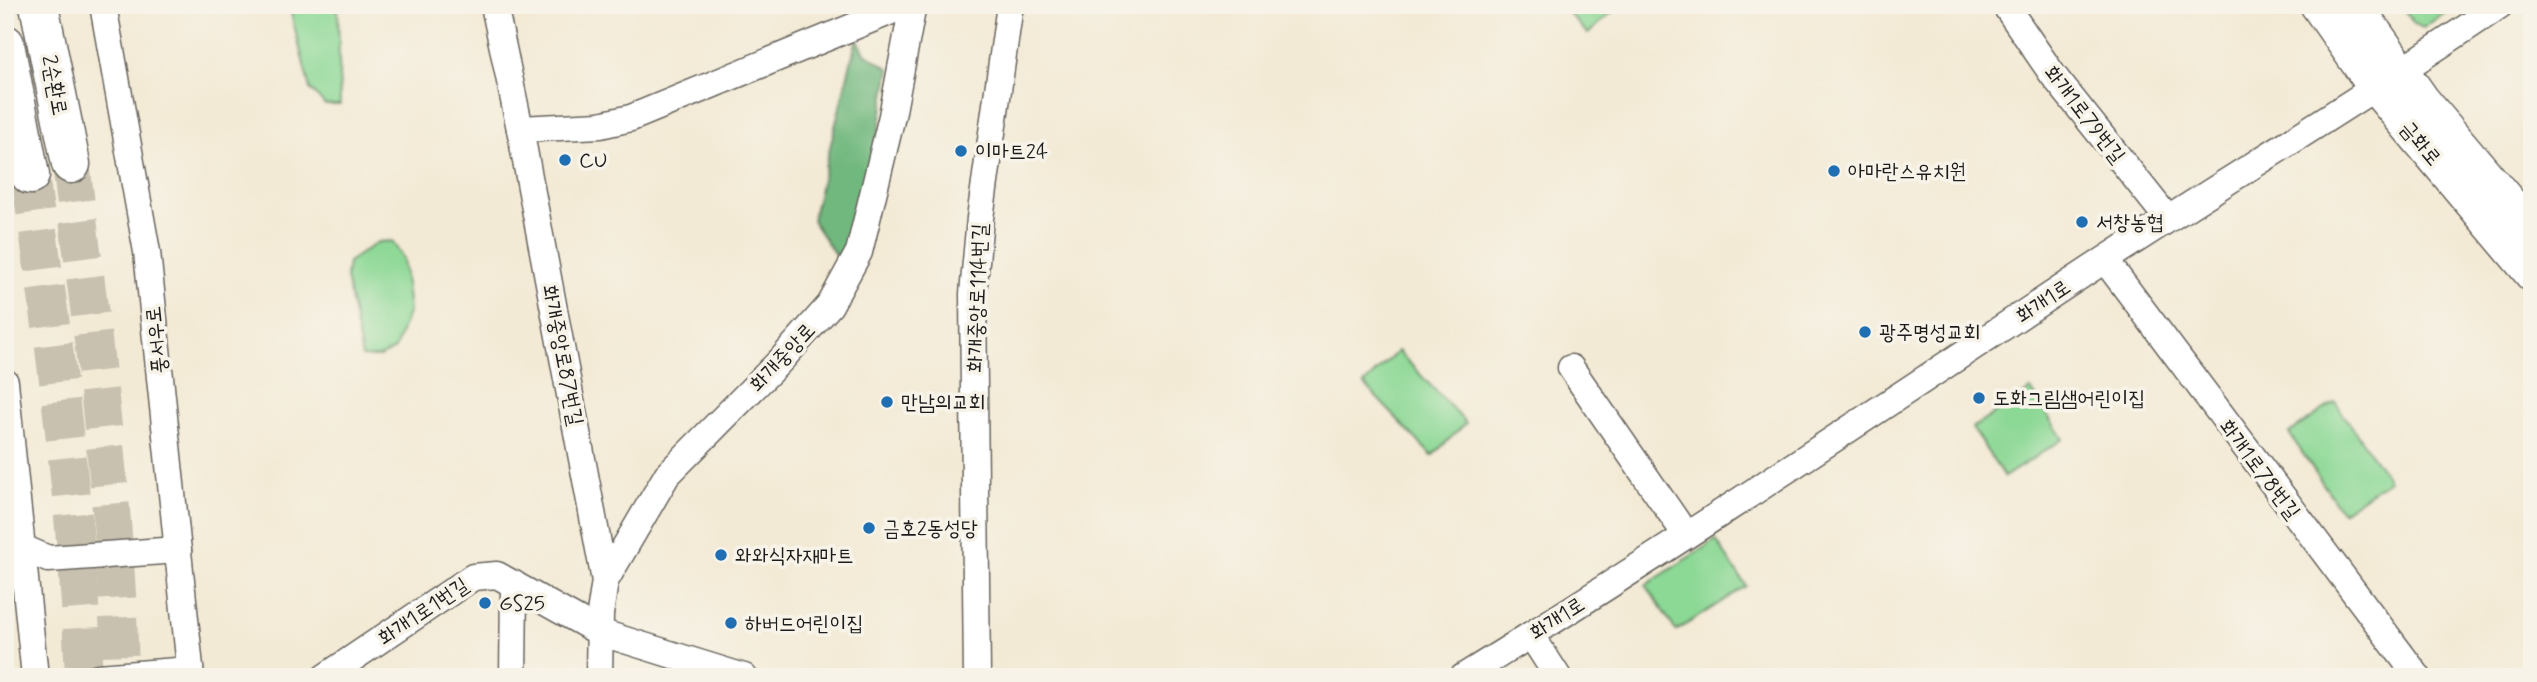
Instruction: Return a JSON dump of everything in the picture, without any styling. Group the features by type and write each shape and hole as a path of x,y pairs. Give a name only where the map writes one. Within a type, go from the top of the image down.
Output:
{"highway":[{"name":"2순환로","path":"39,5 71,164"},
{"name":"2순환로","path":"5,44 30,175"}],"main road":[{"name":"금화로","path":"2317,5 2532,229"},
{"name":"금화로","path":"2356,5 2389,80 2532,275"}],"street":[{"name":"풍서우로","path":"103,5 147,252 191,674"},
{"name":"화개중앙로87번길","path":"494,5 605,580"},
{"path":"520,130 600,125 631,118 906,5"},
{"name":"화개중앙로","path":"599,677 599,632 605,580 667,475 781,360 830,305 859,253 892,116 913,5"},
{"name":"화개중앙로114번길","path":"977,677 973,294 980,218 1010,5"},
{"name":"화개1로79번길","path":"2005,5 2053,75 2168,219"},
{"name":"화개1로","path":"1463,677 1686,535 2168,219 2389,80 2500,5"},
{"name":"화개1로78번길","path":"2105,260 2418,677"},
{"path":"1571,368 1686,535"},
{"path":"5,382 16,550 35,677"},
{"path":"16,550 48,559 178,550"},
{"name":"화개1로1번길","path":"325,677 473,577 497,575 599,632 744,677"},
{"path":"513,677 514,584"},
{"path":"1531,635 1558,677"},
{"path":"98,677 191,674"}],"green space":[{"path":"289,5 338,5 340,105 325,105 310,89"},
{"path":"1561,5 1620,5 1588,34"},
{"path":"2401,5 2456,5 2423,28 2414,24"},
{"path":"857,38 865,53 890,69 871,172 840,262 812,220"},
{"path":"392,241 403,258 409,310 395,349 380,357 362,357 346,277 348,262 378,242"},
{"path":"1398,351 1466,423 1432,456 1364,384"},
{"path":"2031,390 2063,439 2004,477 1972,428"},
{"path":"2335,402 2389,480 2342,512 2289,433"},
{"path":"1716,540 1746,586 1676,631 1646,585"}],"tunnel":[{"path":"71,164 109,484 120,677"},
{"path":"30,175 70,488 84,677"}],"place":[{"name":"이마트24","path":"961,151"},
{"name":"CU","path":"565,160"},
{"name":"아마란스유치원","path":"1834,171"},
{"name":"서창농협","path":"2082,222"},
{"name":"광주명성교회","path":"1865,332"},
{"name":"도화그림샘어린이집","path":"1979,398"},
{"name":"만남의교회","path":"887,402"},
{"name":"금호2동성당","path":"869,528"},
{"name":"와와식자재마트","path":"721,555"},
{"name":"GS25","path":"485,603"},
{"name":"하버드어린이집","path":"731,623"}]}
